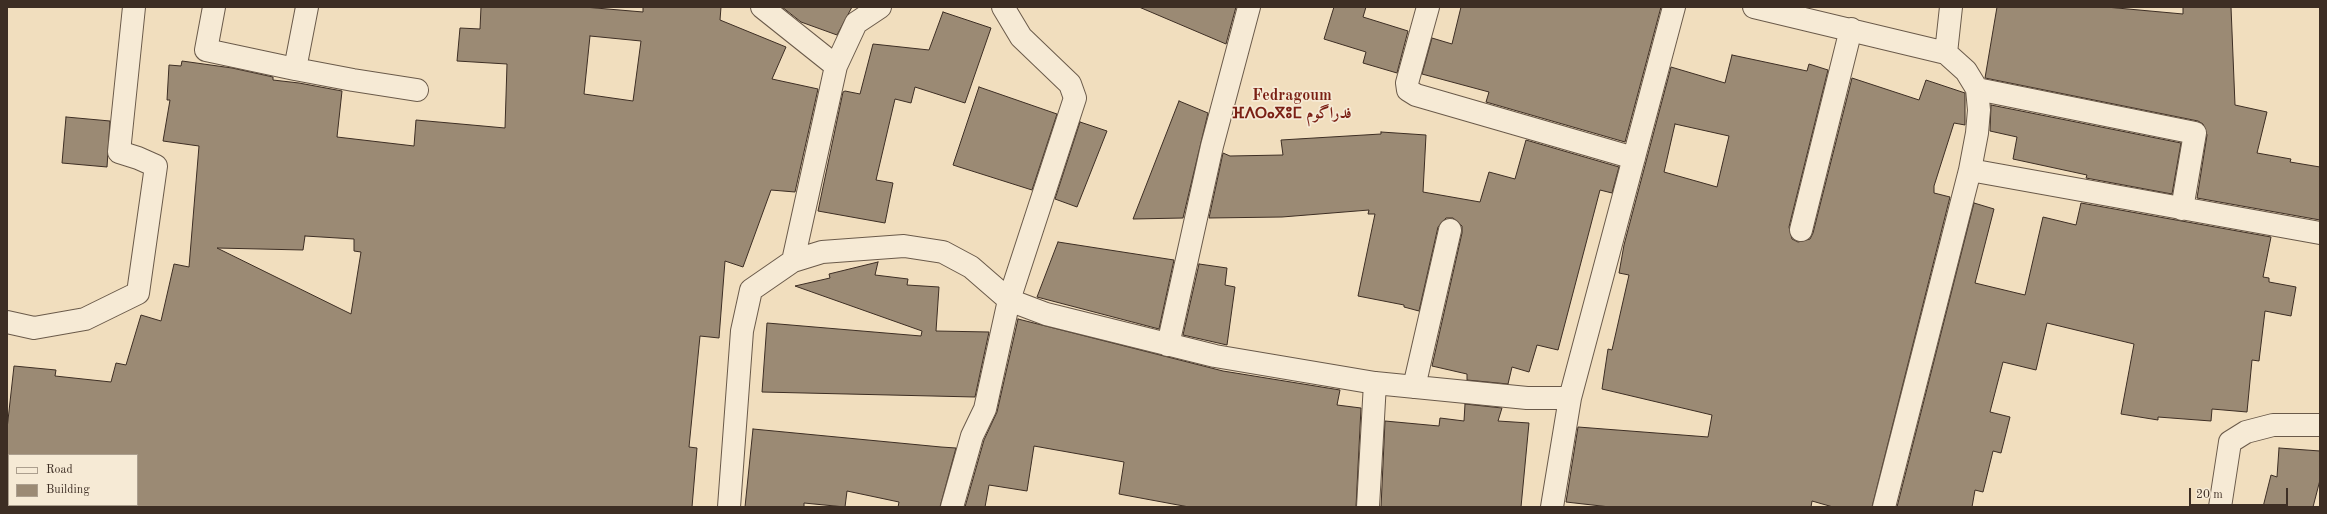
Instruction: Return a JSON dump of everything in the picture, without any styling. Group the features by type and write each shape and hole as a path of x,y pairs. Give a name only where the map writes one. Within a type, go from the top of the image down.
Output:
{"street":[{"path":"7,322 34,328 85,318 138,292 156,166 119,152 134,7"},
{"path":"214,7 206,50 353,80 417,90"},
{"path":"295,69 307,7"},
{"path":"762,7 836,66"},
{"path":"793,261 836,66 856,22 880,7"},
{"path":"952,507 972,436 985,409 1009,300 1075,98 1070,84 1021,37 1003,7"},
{"path":"1168,345 1212,146 1249,7"},
{"path":"1428,7 1407,83 1408,90 1416,95 1634,158"},
{"path":"1552,507 1570,398 1674,7"},
{"path":"1754,7 1851,29 1946,53 1966,71 1977,89 1979,110 1977,133 1970,170 1884,507"},
{"path":"1946,53 1951,7"},
{"path":"1801,230 1851,29"},
{"path":"1977,89 2194,133 2182,209"},
{"path":"1970,170 2320,233"},
{"path":"1414,387 1450,230"},
{"path":"729,507 742,331 751,290 793,261 822,252 904,246 943,252 972,267 1009,300 1046,314 1215,356 1375,383 1527,398 1570,398"},
{"path":"1368,507 1375,383"},
{"path":"2220,507 2230,442 2246,432 2273,425 2320,425"}],"building":[{"path":"481,7 584,7 643,12 643,7 721,7 720,20 786,47 772,79 818,89 795,192 771,190 743,267 725,261 719,338 700,336 689,447 697,448 692,507 137,507 138,454 7,455 7,429 14,366 56,370 55,376 111,382 116,363 126,365 141,315 161,321 174,264 189,267 199,146 163,141 170,100 167,100 169,65 181,66 182,61 232,68 273,77 273,80 342,91 337,137 414,146 416,120 505,128 507,64 457,61 460,28 480,29","holes":["590,36 641,41 633,101 584,94","305,236 354,239 354,251 361,252 351,314 217,248 303,250"]},
{"path":"782,7 852,7 837,35 801,22"},
{"path":"1139,7 1236,7 1226,44"},
{"path":"1334,7 1366,7 1363,17 1408,31 1397,73 1363,63 1366,52 1324,39"},
{"path":"1461,7 1661,7 1625,142 1486,102 1489,92 1422,74 1432,38 1452,44"},
{"path":"1997,7 2106,7 2183,14 2183,7 2231,7 2235,105 2267,112 2257,153 2291,159 2290,162 2320,167 2320,220 2197,198 2207,135 2203,124 2198,121 1985,78"},
{"path":"943,12 991,28 965,103 915,87 911,103 895,99 876,180 893,183 885,223 818,211 843,92 845,91 860,94 873,44 929,50"},
{"path":"1732,55 1807,71 1809,64 1828,70 1789,227 1792,239 1798,242 1810,239 1813,233 1852,78 1919,100 1926,80 1965,93 1965,125 1954,123 1934,186 1934,193 1950,197 1872,507 1833,507 1812,501 1811,507 1610,507 1566,502 1578,427 1708,437 1712,415 1602,389 1608,349 1612,350 1629,275 1619,273 1624,245 1671,67 1725,83","holes":["1675,124 1729,136 1717,187 1664,172"]},
{"path":"979,87 1057,114 1032,190 953,165"},
{"path":"1179,101 1208,113 1183,218 1133,219"},
{"path":"1991,105 2181,143 2172,194 2086,178 2087,175 2013,159 2017,137 1990,131"},
{"path":"66,117 110,121 107,167 62,163"},
{"path":"1080,122 1107,131 1077,207 1055,199"},
{"path":"1381,132 1426,135 1423,192 1480,202 1489,172 1515,179 1526,140 1619,167 1612,193 1600,190 1558,350 1537,345 1529,372 1512,367 1508,384 1467,380 1467,374 1432,366 1462,233 1462,226 1453,218 1446,218 1438,227 1419,311 1404,307 1404,305 1358,296 1375,214 1368,214 1369,210 1282,217 1209,218 1223,153 1230,156 1283,155 1281,140 1381,134"},
{"path":"1974,203 1994,209 1975,283 2025,295 2043,217 2076,225 2081,203 2271,237 2263,277 2269,278 2269,282 2296,287 2291,316 2265,311 2259,361 2252,360 2247,412 2212,409 2211,421 2158,417 2158,420 2121,414 2134,344 2047,323 2036,370 2003,362 1990,412 2010,417 2001,453 1993,451 1983,492 1975,490 1972,507 1897,507"},
{"path":"1058,242 1174,260 1159,329 1037,297"},
{"path":"878,262 875,275 908,279 907,285 939,287 936,331 989,332 975,397 762,392 767,323 921,336 922,331 795,286 830,278 829,274"},
{"path":"1199,264 1227,268 1225,285 1235,287 1227,345 1183,335"},
{"path":"1018,319 1223,371 1340,390 1337,405 1361,408 1356,507 1189,507 1119,494 1124,462 1034,446 1027,491 989,485 985,507 965,507 984,440 997,412"},
{"path":"1465,404 1502,408 1498,421 1529,423 1521,507 1381,507 1385,421 1439,426 1440,418 1464,421"},
{"path":"753,429 956,448 940,507 898,507 899,502 847,491 845,507 804,503 804,507 745,507"},
{"path":"2279,448 2320,451 2320,480 2313,507 2263,507 2271,475 2277,477"}],"district":[{"name":"Fedragoum ⴼⴷⵔⴰⴳⵓⵎ فدراگوم","path":"1292,105"}]}
